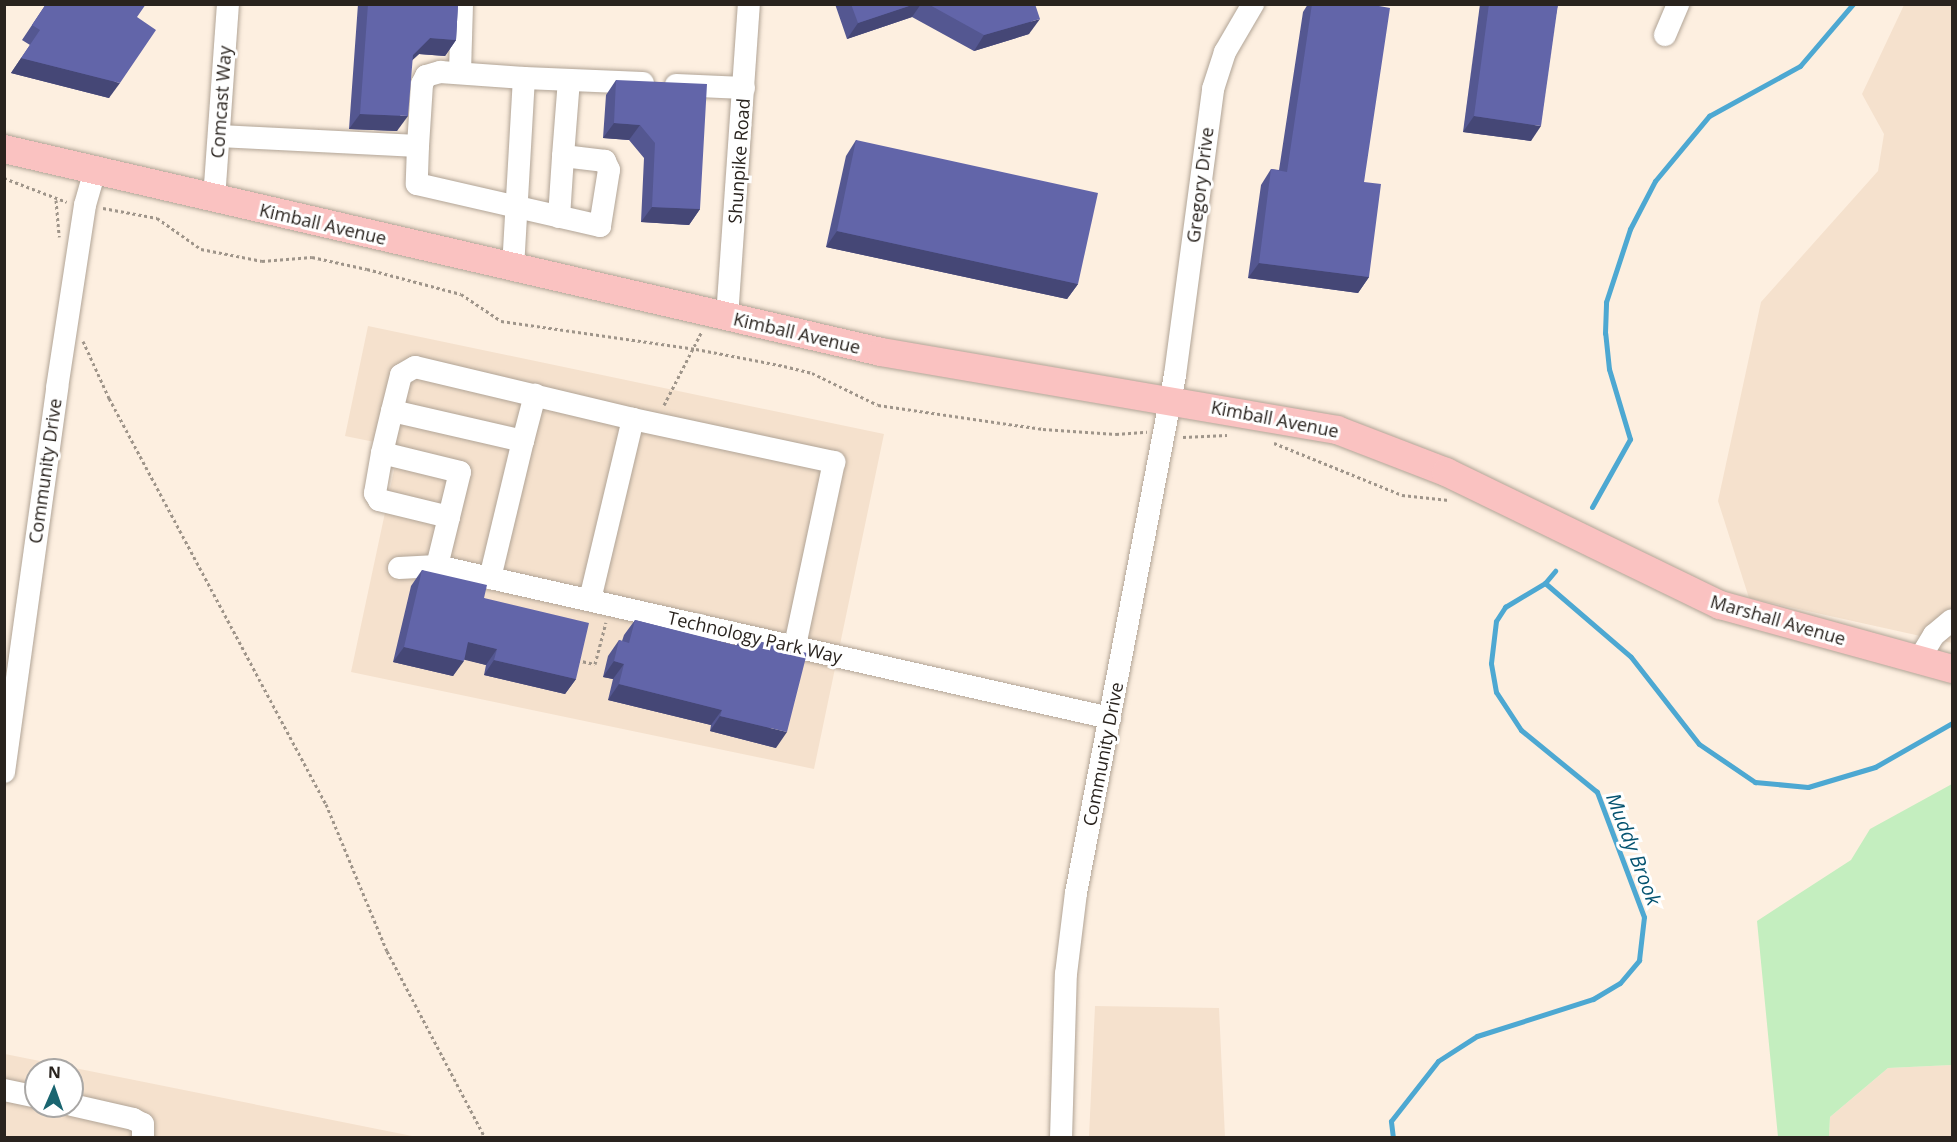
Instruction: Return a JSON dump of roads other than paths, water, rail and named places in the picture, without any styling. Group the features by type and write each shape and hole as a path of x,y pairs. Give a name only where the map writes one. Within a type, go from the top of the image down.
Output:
{"main road":[{"name":"Kimball Avenue","path":"4,149 513,268 715,322 932,362 1172,387 1360,438 1446,472 1578,538"},
{"name":"Marshall Avenue","path":"1578,538 1720,605 1943,662"}],"street":[{"name":"Comcast Way","path":"214,199 228,4"},
{"path":"460,72 462,4"},
{"name":"Shunpike Road","path":"715,322 744,88 749,4"},
{"name":"Gregory Drive","path":"1172,387 1213,89 1225,52 1253,4"},
{"path":"1665,35 1678,4"},
{"path":"563,156 605,160 609,170 600,226 517,209 417,184 422,84 426,76 460,72 524,78 744,88"},
{"path":"513,268 524,78"},
{"path":"560,218 569,80"},
{"path":"219,136 418,146"},
{"name":"Community Drive","path":"4,772 85,205 94,171"},
{"path":"449,517 379,500 375,493 401,375 415,367 633,419 834,462 795,646"},
{"name":"Community Drive","path":"1061,1137 1070,931 1172,387"},
{"path":"490,578 535,395"},
{"path":"392,411 523,441"},
{"path":"590,600 633,419"},
{"path":"382,453 460,472 437,566"},
{"name":"Technology Park Way","path":"399,568 437,566 1110,718"},
{"path":"1943,662 1934,635 1953,620"},
{"path":"4,1090 24,1094"},
{"path":"84,1108 133,1119 143,1124 143,1137"}],"waterway":[{"name":"Muddy Brook","path":"1592,507 1630,439 1609,369 1605,333 1606,302 1630,229 1655,181 1709,116 1800,66 1853,4"},
{"name":"Muddy Brook","path":"1393,1138 1391,1121 1438,1061 1477,1036 1593,999 1620,983 1639,960 1644,917 1597,792 1521,730 1496,692 1491,663 1496,621 1505,607 1545,583 1555,571"},
{"path":"1545,583 1631,657 1699,744 1755,782 1808,787 1875,767 1952,723"}]}
